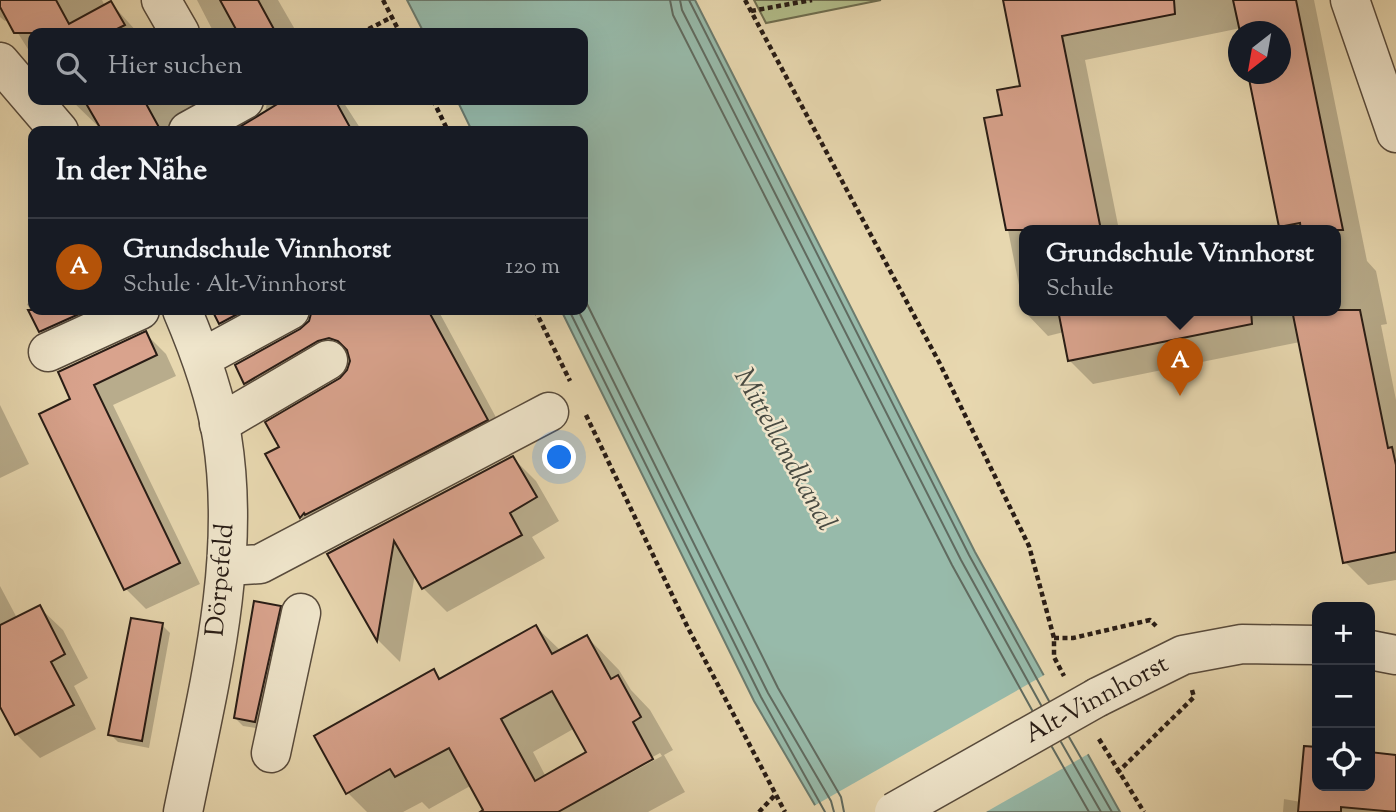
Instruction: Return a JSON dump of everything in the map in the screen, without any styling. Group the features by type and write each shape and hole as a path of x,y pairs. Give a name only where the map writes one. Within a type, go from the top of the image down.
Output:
{"street":[{"path":"161,0 177,28"},
{"path":"1350,0 1396,133"},
{"path":"0,62 28,95"},
{"path":"37,105 55,126"},
{"path":"195,126 226,105"},
{"path":"48,352 129,315"},
{"name":"Dörpefeld","path":"183,315 202,358 219,424 228,521 228,566 183,812"},
{"path":"202,358 281,315"},
{"path":"219,424 328,360"},
{"path":"228,566 260,564 568,401"},
{"path":"271,753 301,613"},
{"name":"Alt-Vinnhorst","path":"894,812 1082,688 1183,655 1242,644 1312,645"},
{"path":"1375,651 1396,655"}],"path":[{"path":"383,0 398,28"},
{"path":"745,0 939,362 1029,546 1054,638 1054,657 1082,688"},
{"path":"751,11 812,0"},
{"path":"371,28 392,17"},
{"path":"435,105 446,126"},
{"path":"537,315 568,401 785,812"},
{"path":"1054,638 1073,638 1150,620"},
{"path":"1117,773 1194,697"},
{"path":"1098,738 1117,773 1144,812"},
{"path":"758,812 775,795"}],"green space":[{"path":"754,0 881,0 766,23"}],"water":[{"name":"Mittellandkanal","path":"407,0 695,0 975,552 1120,812 819,812 754,701 563,315 588,315 588,126 470,126 459,105 588,105 588,28 421,28"}],"pier":[{"path":"1046,674 1090,753 986,812 815,812 812,807"}],"building":[{"path":"0,0 56,0 69,24 111,1 125,25 119,28 28,28 28,33 14,33 0,7"},
{"path":"220,0 258,0 273,28 235,28"},
{"path":"1003,0 1174,0 1175,14 1062,36 1100,225 1019,225 1019,230 1006,230 984,118 1002,115 997,90 1020,86"},
{"path":"1233,0 1296,0 1343,230 1341,225 1279,225 1250,84 1291,84 1291,21 1238,21"},
{"path":"87,105 147,105 158,126 99,126"},
{"path":"276,105 338,105 349,126 241,126"},
{"path":"1341,310 1360,310 1388,448 1392,447 1396,465 1396,552 1343,563 1293,316 1341,316"},
{"path":"30,315 77,315 39,332"},
{"path":"214,315 236,315 219,324"},
{"path":"311,315 431,315 488,420 305,515 304,513 300,518 265,454 279,447 265,422 340,378 350,361 347,350 338,341 329,338 318,341 244,384 235,365 300,329 309,321"},
{"path":"1059,316 1251,316 1252,324 1068,361"},
{"path":"146,331 157,355 94,385 180,563 124,590 39,414 70,399 58,372"},
{"path":"513,456 537,497 510,513 522,535 422,589 394,541 377,641 327,554"},
{"path":"254,601 281,606 255,722 234,718"},
{"path":"40,605 65,654 51,662 74,705 15,735 0,707 0,625"},
{"path":"131,618 163,623 142,741 108,735"},
{"path":"536,625 552,654 587,635 611,679 618,675 641,717 633,722 653,759 558,812 480,812 483,810 449,748 395,777 390,769 346,794 314,736 434,669 439,679","holes":["552,691 586,752 535,781 501,719"]},
{"path":"1304,746 1312,747 1312,791 1375,791 1375,753 1396,755 1396,812 1341,807 1341,812 1298,812"}],"place":[{"name":"Grundschule Vinnhorst","path":"1180,396"}]}
